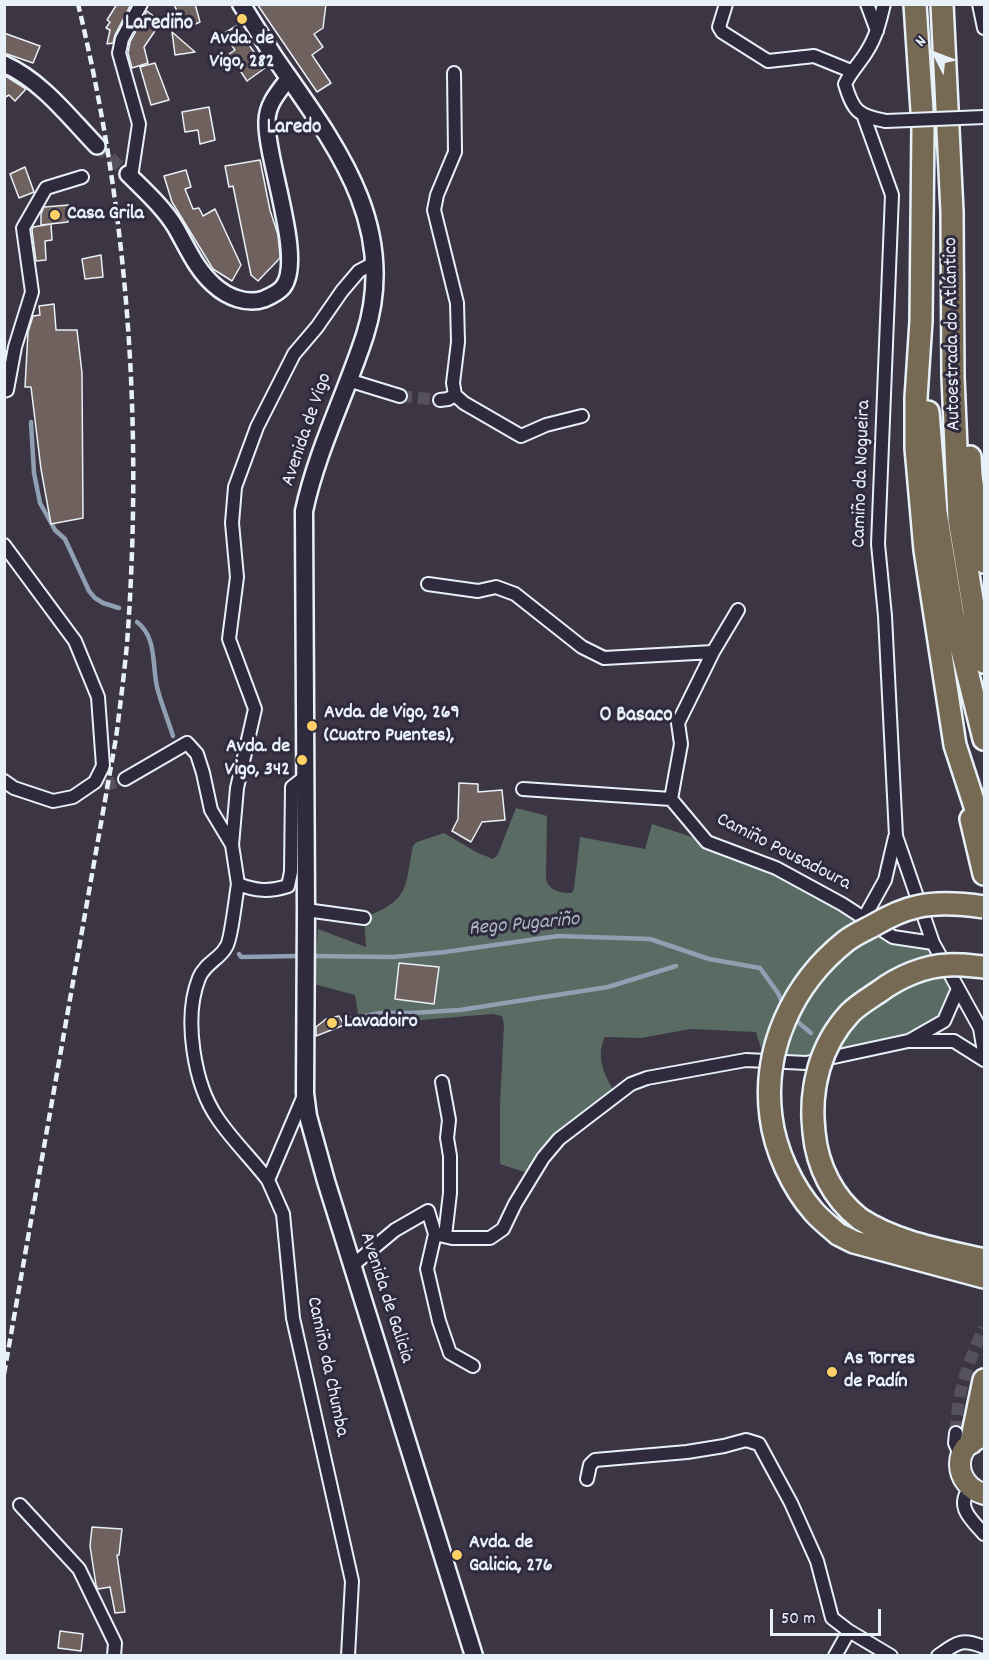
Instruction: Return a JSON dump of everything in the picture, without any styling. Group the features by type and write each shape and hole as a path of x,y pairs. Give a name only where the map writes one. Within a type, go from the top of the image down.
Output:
{"highway":[{"name":"Autoestrada do Atlántico","path":"915,4 923,126 921,321 916,398 916,448 925,550 955,746 984,834"},
{"name":"Autoestrada do Atlántico","path":"942,4 952,212 953,377 959,519 984,662"},
{"path":"952,212 964,332 971,476 984,562"},
{"name":"Autoestrada do Atlántico","path":"921,321 936,512 952,615 984,739"},
{"path":"955,746 984,874"},
{"path":"984,907 965,904 916,907 882,921 848,939 827,957 806,981 789,1010 770,1068 771,1117 783,1161 814,1212 838,1234 854,1242 984,1277"},
{"path":"984,967 947,965 926,969 892,982 851,1013 827,1046 818,1068 812,1100 815,1144 830,1186 847,1208 877,1229 902,1239 984,1260"},
{"path":"977,1491 961,1473 971,1446 984,1380"}],"main road":[{"name":"Avenida de Vigo","path":"241,4 335,147 361,200 371,232 376,262 374,292 365,333 311,476 304,511 306,945"},
{"name":"Avenida de Galicia","path":"306,945 305,1093 308,1116 474,1656"}],"street":[{"path":"141,4 122,39 119,53 138,124 130,176 176,227 200,270 213,285 236,298 247,301 258,301 272,296 284,286 290,264 289,244 268,136 267,117 269,107 290,78"},
{"path":"726,4 719,27 722,32 768,61 814,56 851,70 866,52 877,31 884,4"},
{"path":"867,4 877,31"},
{"path":"979,4 984,28"},
{"path":"4,64 24,73 41,87 97,146"},
{"name":"Camiño da Nogueira","path":"851,70 845,84 850,102 864,117 892,195 878,544 885,616 896,836 933,943 980,1028 984,1052"},
{"path":"454,72 455,152 437,195 434,210 457,303 458,342 453,383 455,395 464,404 521,436 546,425 582,416"},
{"path":"864,117 886,121 984,117"},
{"path":"4,391 7,390 10,347 32,292 23,228 46,188 82,177"},
{"path":"232,845 237,788 255,709 228,639 237,577 232,523 235,487 257,427 294,354 359,271 376,262"},
{"path":"348,380 400,396"},
{"path":"440,400 455,395"},
{"path":"4,545 75,641 98,697 103,766 95,782 73,797"},
{"path":"428,584 478,591 495,587 515,594 582,647 604,657 713,652"},
{"path":"523,789 671,799 681,744 678,723 713,652 738,609"},
{"path":"124,779 187,743 197,754 211,810 232,845"},
{"path":"238,884 254,890 270,891 288,886 291,872 292,787 305,777"},
{"path":"4,781 14,788 53,801 73,797 104,786"},
{"name":"Camiño Pousadoura","path":"671,799 706,842 776,868 893,937 933,943"},
{"name":"Camiño da Nogueira","path":"864,918 885,880 896,836"},
{"name":"Camiño da Chumba","path":"232,845 238,884 227,947 208,963 199,978 191,1014 197,1066 205,1096 219,1120 268,1180 283,1214 293,1318 352,1581 348,1656"},
{"path":"306,915 364,918"},
{"path":"908,1041 944,1022 958,988"},
{"path":"440,1235 490,1238 503,1229 515,1204 548,1152 560,1139 631,1084 647,1078 746,1060 806,1064 908,1041 954,1041 984,1059"},
{"path":"442,1082 449,1120 447,1138 450,1156 450,1193 440,1235 427,1269 439,1321 450,1353 473,1366"},
{"path":"268,1180 305,1093"},
{"path":"353,1265 395,1230 428,1211 440,1235"},
{"path":"587,1479 590,1465 595,1460 687,1452 746,1440 759,1444 791,1503 817,1560 832,1618 891,1656"},
{"path":"977,1491 963,1499 963,1505 984,1534"},
{"path":"20,1505 79,1569 115,1643 114,1656"},
{"path":"835,1656 849,1631"},
{"path":"938,1656 956,1643 970,1641 984,1647"}],"green space":[{"path":"516,808 547,816 546,879 553,889 560,892 572,893 574,888 580,837 645,849 652,824 776,868 893,937 933,943 958,989 944,1021 906,1042 806,1063 765,1061 756,1032 691,1029 641,1038 605,1037 601,1060 609,1082 617,1095 559,1139 533,1175 500,1164 504,1024 502,1016 492,1014 386,1023 359,1020 355,995 314,984 318,929 366,947 364,918 390,905 402,892 406,884 413,846 417,842 444,833 493,859 498,854"}],"building":[{"path":"117,4 131,4 113,43 107,44 110,30 106,28 110,22 107,20"},
{"path":"174,4 195,4 200,22 184,29"},
{"path":"257,4 326,4 323,28 314,34 323,47 312,55 331,83 317,92"},
{"path":"147,11 161,22 144,47 148,63 132,68 128,53 130,42"},
{"path":"236,26 265,68 247,81 229,54 235,50 223,34"},
{"path":"172,32 195,52 175,55"},
{"path":"4,33 40,46 33,63 4,53"},
{"path":"155,63 169,100 151,105 140,67"},
{"path":"4,75 26,89 15,101 9,95 4,98"},
{"path":"209,107 215,140 200,144 198,130 185,132 182,112"},
{"path":"260,160 270,210 278,235 280,258 258,281 251,275 233,186 229,187 225,166"},
{"path":"25,167 34,192 19,198 10,174"},
{"path":"186,170 191,187 185,189 193,209 199,208 203,216 215,209 241,265 232,281 213,269 172,202 164,176"},
{"name":"Casa Grila","path":"69,205 68,222 41,225 41,214 44,207"},
{"path":"51,224 52,240 45,241 46,260 36,261 33,227"},
{"path":"101,255 103,277 85,279 82,259"},
{"path":"54,304 56,330 77,330 82,373 83,518 51,524 41,469 31,387 25,387 28,332 33,316 40,315 39,306"},
{"path":"459,783 478,784 478,792 502,790 505,820 482,822 471,842 452,831 458,819"},
{"path":"399,963 439,967 434,1004 395,999"},
{"name":"Lavadoiro","path":"339,1016 344,1025 316,1036 316,1027 326,1019"},
{"path":"92,1527 122,1529 119,1555 117,1555 125,1612 115,1613 110,1587 98,1589 96,1585 90,1546"},
{"path":"60,1631 83,1634 81,1651 58,1648"}],"waterway":[{"name":"Rego Pugariño","path":"31,422 34,473 40,503 55,530 65,539 89,591 103,603 119,608"},
{"name":"Rego Pugariño","path":"137,622 148,635 151,643 157,687 173,736"},
{"name":"Rego Pugariño","path":"310,956 393,957 558,936 650,939 709,959 760,968 778,993 784,1007"},
{"name":"Rego Pugariño","path":"239,954 241,957 301,956"},
{"path":"341,1021 380,1013 460,1010 608,987 676,966"},
{"name":"Rego Pugariño","path":"793,1018 811,1033"}],"tunnel":[{"path":"97,146 128,174"},
{"path":"400,396 440,400"},
{"path":"104,786 125,779"},
{"path":"956,1433 958,1405 964,1379 984,1328"}],"railway":[{"path":"4,1374 116,738 127,644 132,563 132,402 128,322 109,162 78,4"}],"place":[{"name":"Avda. de Vigo, 282","path":"242,19"},
{"name":"Casa Grila","path":"55,215"},
{"name":"Avda. de Vigo, 269 (Cuatro Puentes),","path":"312,726"},
{"name":"Avda. de Vigo, 342","path":"302,760"},
{"name":"Lavadoiro","path":"332,1023"},
{"name":"As Torres de Padín","path":"832,1372"},
{"name":"Avda. de Galicia, 276","path":"457,1555"}],"district":[{"name":"Larediño","path":"159,25"},
{"name":"Laredo","path":"294,129"},
{"name":"O Basaco","path":"636,717"}]}
